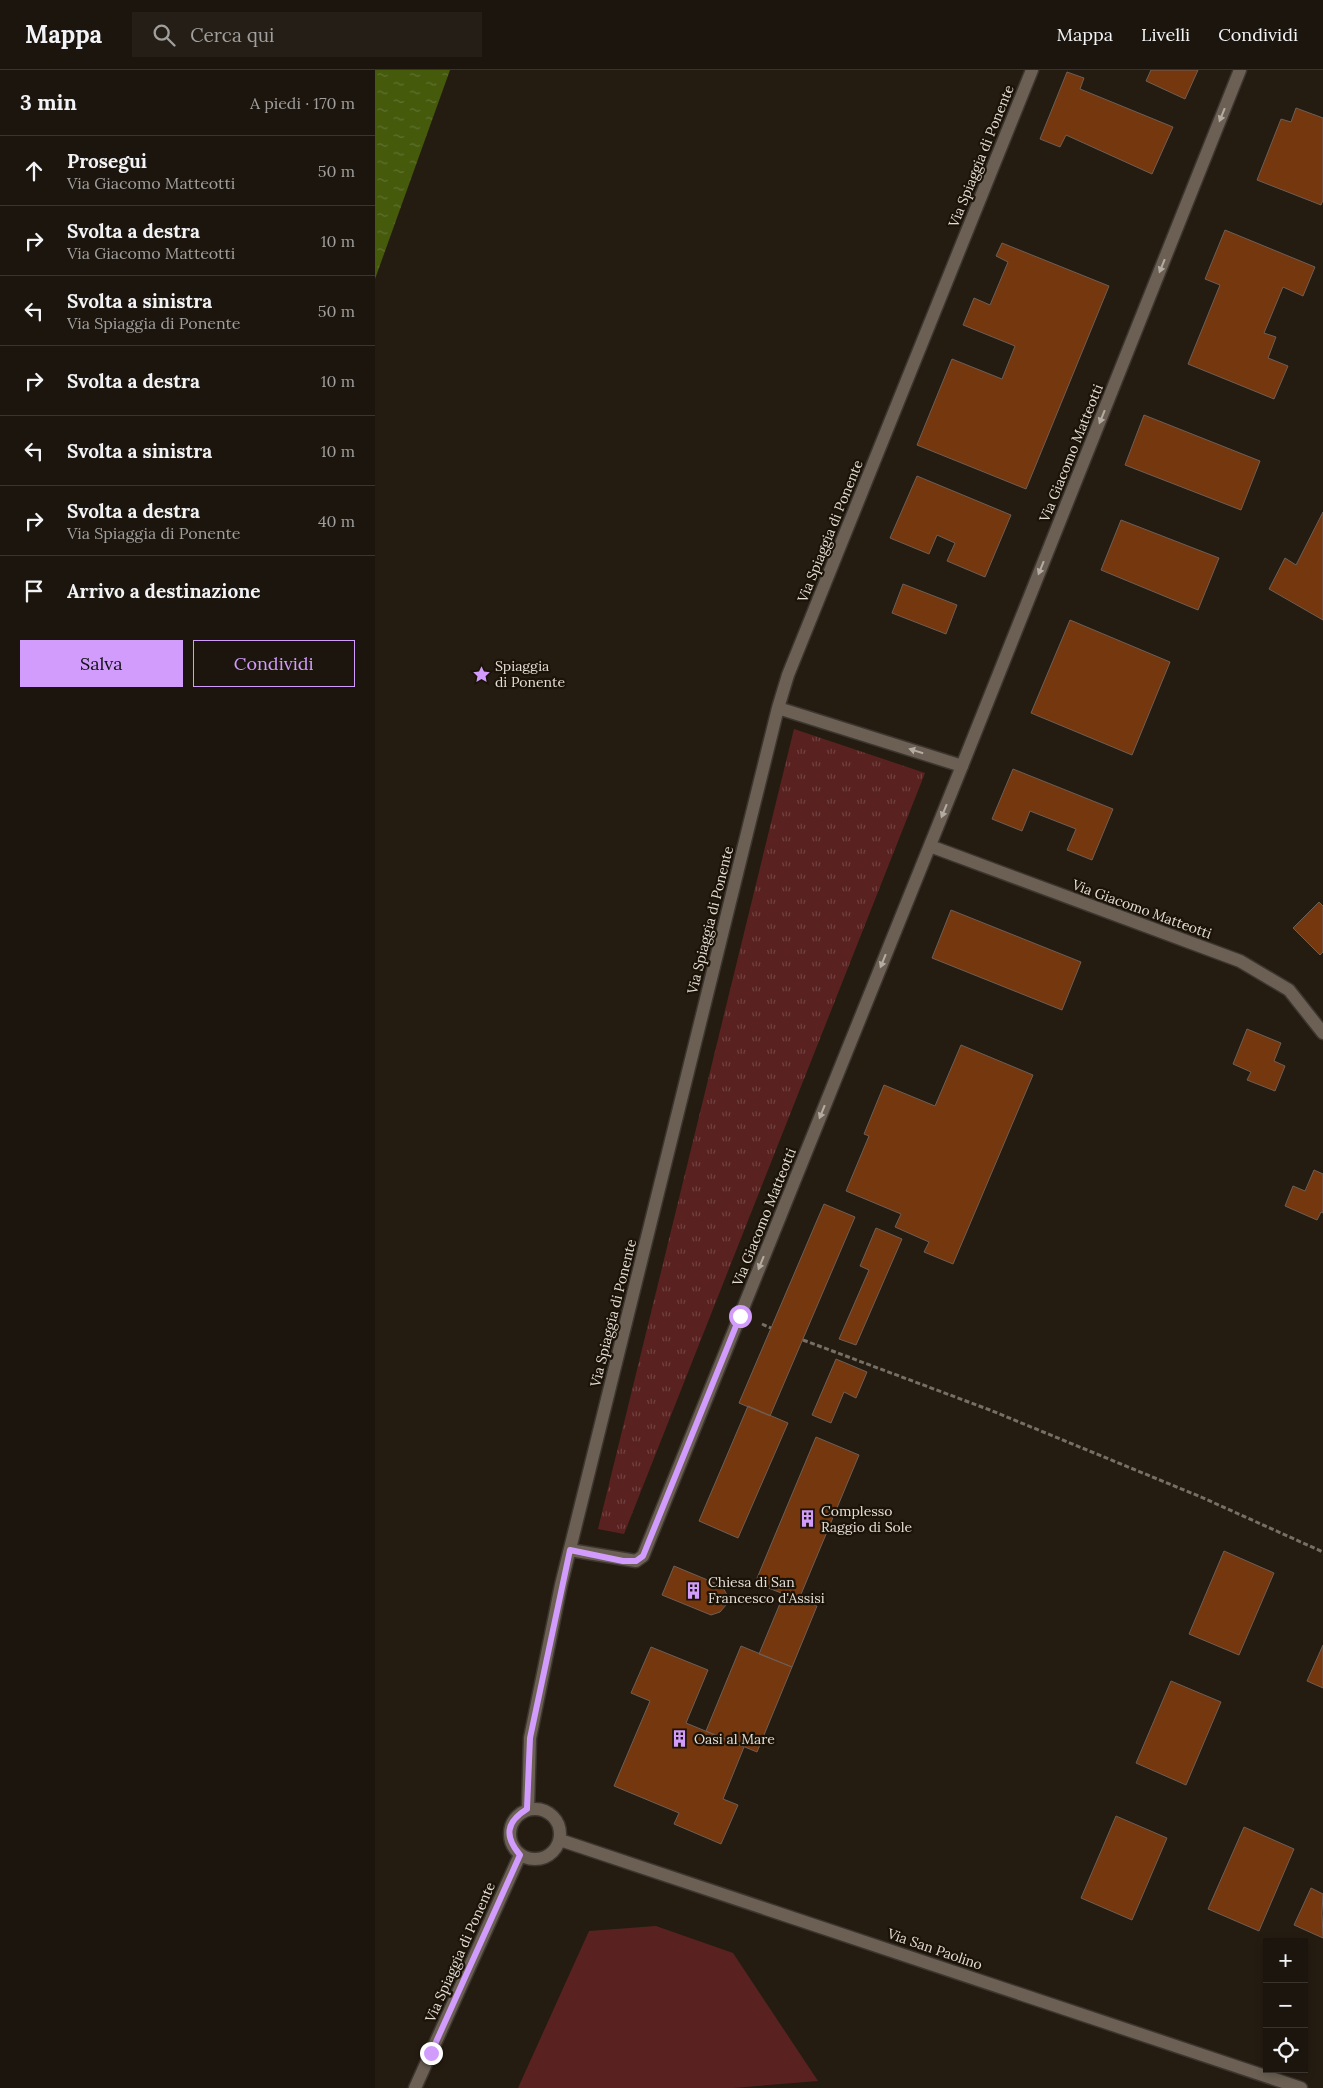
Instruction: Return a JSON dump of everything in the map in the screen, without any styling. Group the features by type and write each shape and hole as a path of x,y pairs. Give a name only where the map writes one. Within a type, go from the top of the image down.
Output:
{"street":[{"name":"Via Spiaggia di Ponente","path":"527,1809 530,1738 570,1550 779,708 792,666 1032,70"},
{"name":"Via Giacomo Matteotti","path":"570,1550 623,1561 636,1561 643,1556 930,846 1240,70"},
{"path":"779,708 962,766"},
{"name":"Via Giacomo Matteotti","path":"930,846 1240,961 1289,990 1323,1032"},
{"path":"527,1809 541,1809 552,1815 559,1826 560,1840 554,1851 544,1858 532,1859 520,1855 511,1844 509,1830 515,1816 527,1809"},
{"name":"Via San Paolino","path":"560,1840 1301,2088"},
{"name":"Via Spiaggia di Ponente","path":"415,2088 520,1855"}],"path":[{"path":"803,1340 990,1410 1201,1497 1323,1552"}],"green space":[{"path":"794,729 925,773 624,1534 598,1529"},
{"path":"656,1926 733,1953 818,2081 733,2088 518,2088 589,1931"}],"water":[{"path":"375,70 450,70 375,279"}],"building":[{"path":"1151,70 1198,70 1185,99 1146,81"},
{"path":"1067,72 1084,78 1080,89 1173,127 1152,174 1066,135 1060,147 1040,139"},
{"path":"1296,108 1323,118 1323,200 1321,205 1257,180 1281,119 1291,122"},
{"path":"1225,230 1315,267 1303,296 1283,287 1264,333 1276,337 1268,358 1288,366 1274,399 1188,364 1220,285 1205,279"},
{"path":"1002,243 1109,286 1026,489 917,445 952,359 1002,379 1015,346 963,325 974,298 990,305 1008,262 996,256"},
{"path":"1144,415 1260,461 1241,510 1125,465"},
{"path":"917,476 1011,515 985,577 947,561 955,543 937,535 929,554 890,538"},
{"path":"1323,512 1323,620 1269,589 1285,558 1296,565"},
{"path":"1121,520 1219,558 1198,610 1101,570"},
{"path":"903,584 957,605 946,634 892,613"},
{"path":"1070,620 1170,662 1132,755 1031,713"},
{"path":"1013,769 1113,809 1092,860 1067,850 1076,829 1030,811 1022,831 992,819"},
{"path":"1319,902 1323,906 1323,952 1320,955 1293,928"},
{"path":"951,910 1081,962 1062,1010 932,958"},
{"path":"1247,1029 1281,1043 1274,1061 1285,1066 1275,1091 1247,1080 1251,1072 1233,1064"},
{"path":"961,1045 1033,1075 953,1264 924,1252 929,1242 895,1227 901,1214 846,1191 869,1136 864,1134 884,1085 935,1106"},
{"path":"1314,1170 1323,1174 1323,1213 1321,1212 1317,1220 1285,1206 1293,1186 1305,1191"},
{"path":"824,1204 855,1217 770,1416 739,1403"},
{"path":"876,1228 902,1239 856,1345 839,1339 869,1270 860,1266"},
{"path":"836,1359 867,1372 856,1398 844,1392 831,1423 812,1415"},
{"path":"748,1406 788,1423 738,1538 699,1521"},
{"name":"Complesso Raggio di Sole","path":"816,1437 859,1455 799,1599 817,1606 792,1667 759,1654 784,1594 755,1583"},
{"path":"1224,1551 1274,1573 1239,1655 1189,1634"},
{"name":"Chiesa di San Francesco d'Assisi","path":"674,1566 722,1586 727,1595 726,1605 720,1612 711,1615 662,1595"},
{"path":"1323,1645 1323,1688 1307,1681"},
{"path":"741,1646 792,1667 757,1752 706,1731"},
{"name":"Oasi al Mare","path":"651,1647 708,1670 686,1723 744,1747 723,1799 738,1805 721,1844 674,1824 679,1813 614,1786 650,1701 631,1693"},
{"path":"1171,1681 1221,1702 1186,1785 1136,1763"},
{"path":"1116,1816 1167,1838 1132,1920 1081,1898"},
{"path":"1244,1827 1294,1849 1259,1931 1208,1909"},
{"path":"1311,1888 1323,1894 1323,1938 1294,1925"}],"place":[{"name":"Spiaggia di Ponente","path":"481,674"},
{"name":"Complesso Raggio di Sole","path":"807,1519"},
{"name":"Chiesa di San Francesco d'Assisi","path":"694,1590"},
{"name":"Oasi al Mare","path":"680,1739"}],"route":[{"path":"431,2053 520,1855 511,1844 509,1830 515,1816 527,1809 530,1738 561,1585 570,1550 623,1561 636,1561 643,1556 740,1316"}]}
